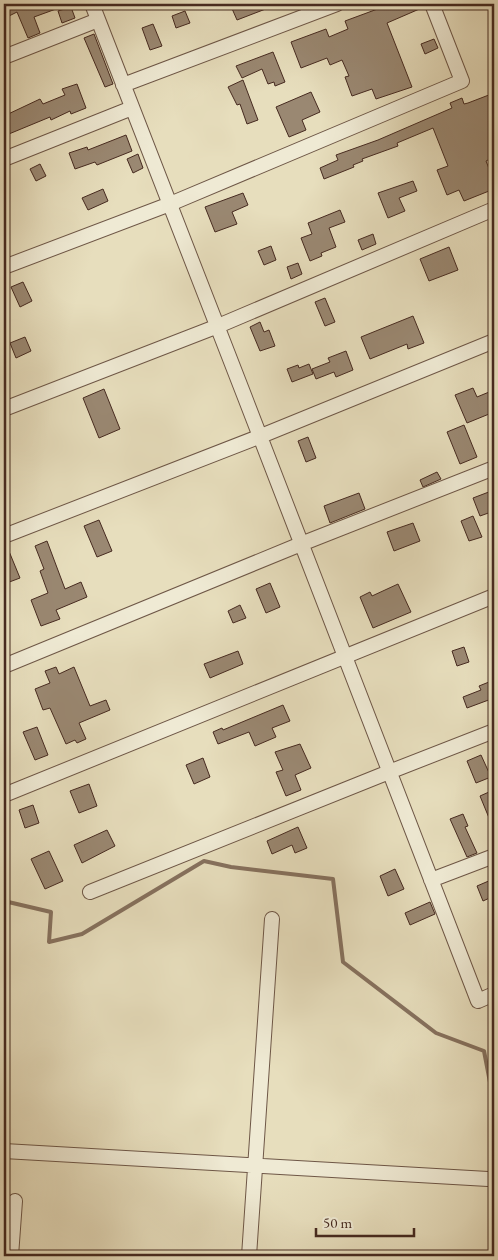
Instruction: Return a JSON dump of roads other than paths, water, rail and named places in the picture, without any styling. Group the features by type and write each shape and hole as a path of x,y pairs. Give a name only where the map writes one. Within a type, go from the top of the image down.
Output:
{"street":[{"path":"92,4 478,1000 494,994"},
{"path":"123,85 337,4"},
{"path":"4,267 170,204 462,80 432,4"},
{"path":"4,57 98,20"},
{"path":"4,159 132,108"},
{"path":"4,409 218,326 494,209"},
{"path":"4,536 261,436 494,342"},
{"path":"4,666 301,544 494,468"},
{"path":"4,795 494,596"},
{"path":"90,892 494,732"},
{"path":"431,880 494,856"},
{"path":"249,1256 272,919"},
{"path":"4,1151 488,1179"},
{"path":"11,1256 15,1200"}],"waterway":[{"path":"4,901 51,912 49,942 82,934 204,861 231,867 333,879 343,962 436,1033 484,1051 494,1103"}]}
